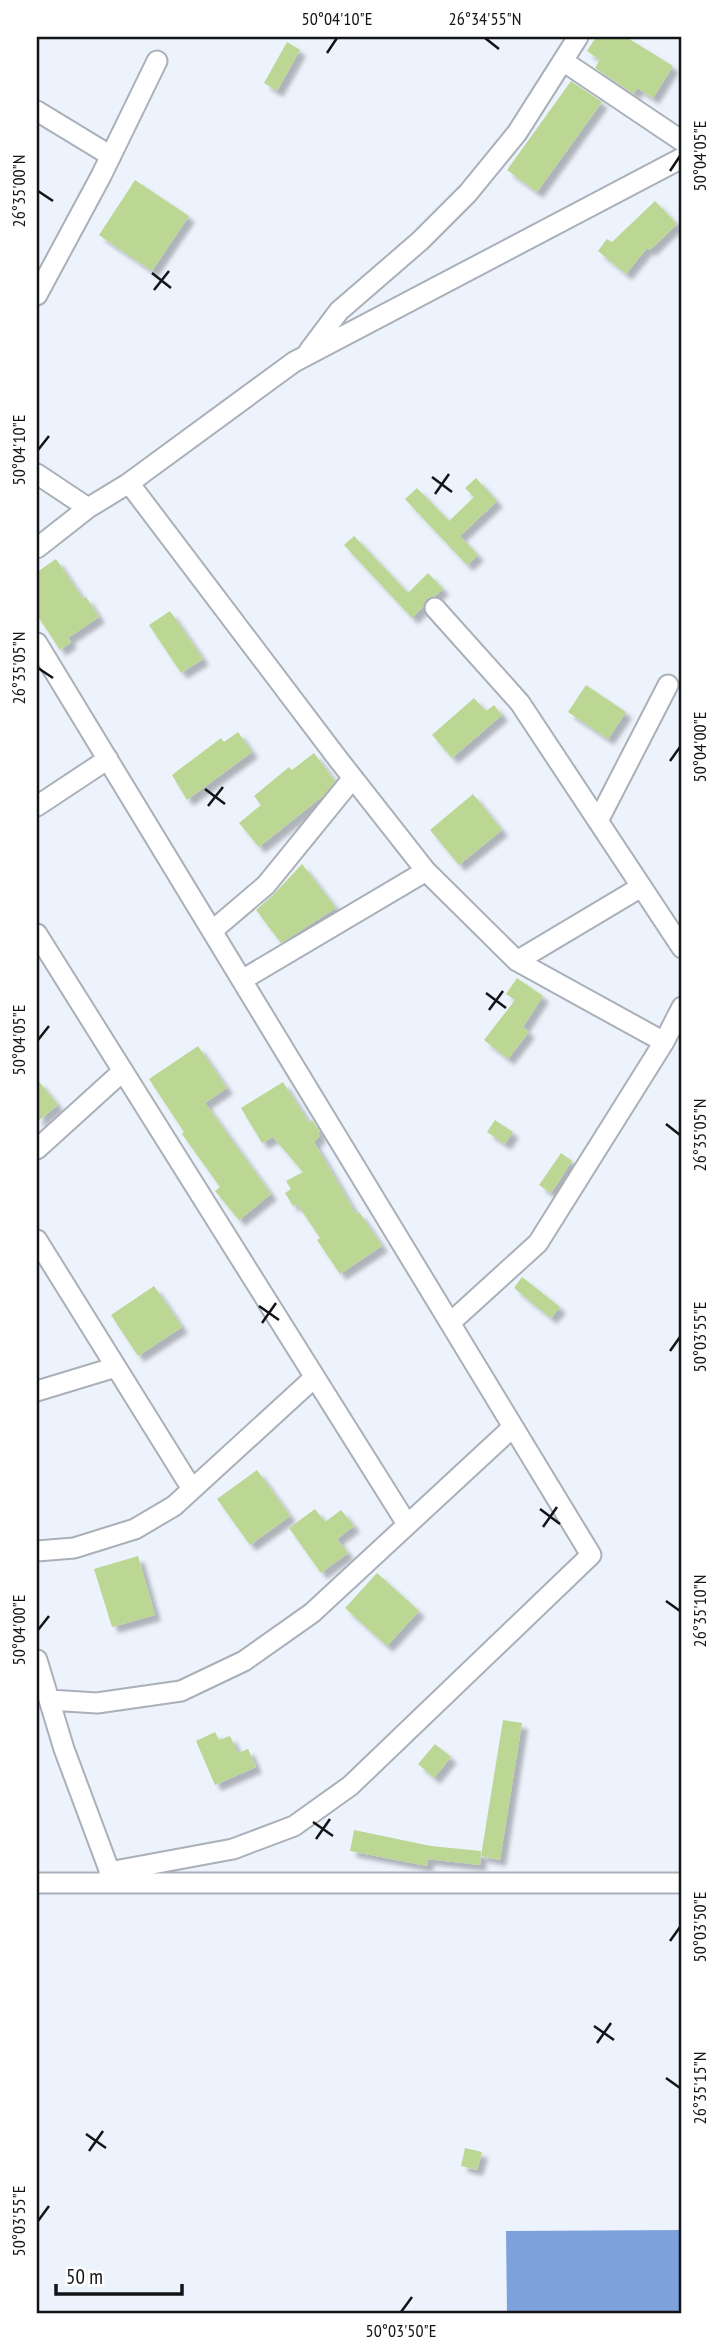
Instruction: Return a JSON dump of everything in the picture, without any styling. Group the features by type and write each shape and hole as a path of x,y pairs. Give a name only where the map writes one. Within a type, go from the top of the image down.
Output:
{"street":[{"path":"304,358 340,311 420,241 468,193 517,133 578,37"},
{"path":"37,295 111,156 157,61"},
{"path":"563,61 682,141"},
{"path":"37,111 111,156"},
{"path":"37,548 88,508 129,483 294,362 682,158"},
{"path":"37,474 88,508"},
{"path":"129,483 426,871 517,961 664,1042"},
{"path":"435,608 520,704 682,948"},
{"path":"37,643 591,1555 350,1786 294,1826 233,1849 111,1878"},
{"path":"598,821 668,685"},
{"path":"37,806 108,759"},
{"path":"212,931 266,885 353,778"},
{"path":"242,980 426,871"},
{"path":"517,961 641,887"},
{"path":"37,934 407,1524"},
{"path":"450,1323 538,1243 664,1042 682,1007"},
{"path":"37,1149 123,1071"},
{"path":"37,1240 192,1489"},
{"path":"37,1391 116,1367"},
{"path":"37,1551 74,1548 135,1529 174,1506 315,1377"},
{"path":"49,1700 97,1703 181,1691 244,1661 312,1613 513,1427"},
{"path":"37,1660 64,1749 111,1878"},
{"path":"37,1883 111,1878 682,1883"}],"water":[{"path":"682,2230 682,2313 507,2313 506,2231"}],"building":[{"path":"596,37 626,37 673,66 653,98 637,88 634,94 595,68 600,60 587,51"},
{"path":"287,42 300,50 277,91 264,83"},
{"path":"571,81 602,102 537,192 507,170"},
{"path":"135,180 189,216 152,271 99,235"},
{"path":"655,201 677,224 650,250 647,248 626,274 598,251 607,239 612,242"},
{"path":"476,478 497,501 460,536 478,555 467,565 405,499 417,488 449,521 474,497 465,488"},
{"path":"354,536 408,593 428,573 443,589 426,599 423,607 412,618 344,545"},
{"path":"56,559 83,599 86,597 99,617 68,638 71,642 60,650 37,615 37,572"},
{"path":"170,611 203,659 181,673 149,625"},
{"path":"586,685 626,712 608,739 568,712"},
{"path":"474,698 486,711 494,705 502,715 452,758 432,735"},
{"path":"238,732 252,752 187,800 172,775 221,738 224,742"},
{"path":"314,753 335,781 323,796 259,847 239,823 261,805 254,796 289,767 292,770"},
{"path":"473,794 502,830 459,865 430,830"},
{"path":"302,864 336,908 281,943 256,910"},
{"path":"517,978 543,996 523,1027 529,1032 508,1059 484,1040 515,1000 506,994"},
{"path":"198,1046 227,1088 205,1103 271,1194 239,1220 215,1191 220,1187 182,1134 184,1132 149,1079"},
{"path":"37,1079 58,1105 37,1122"},
{"path":"283,1082 309,1123 312,1120 320,1132 314,1142 356,1214 359,1212 382,1246 340,1274 297,1204 293,1206 285,1193 291,1189 286,1181 303,1172 273,1137 262,1143 241,1108"},
{"path":"495,1120 513,1132 505,1144 487,1132"},
{"path":"561,1153 572,1161 551,1193 539,1185"},
{"path":"522,1277 560,1307 551,1318 514,1288"},
{"path":"154,1286 182,1327 138,1356 111,1315"},
{"path":"257,1470 290,1516 250,1545 217,1499"},
{"path":"315,1509 325,1522 341,1510 354,1526 337,1539 348,1553 321,1573 289,1528"},
{"path":"138,1556 155,1615 112,1627 94,1569"},
{"path":"377,1573 419,1611 387,1646 345,1608"},
{"path":"503,1720 522,1723 500,1860 481,1856"},
{"path":"215,1732 219,1740 230,1736 238,1753 248,1749 256,1767 215,1785 196,1741"},
{"path":"435,1744 451,1757 434,1778 418,1764"},
{"path":"354,1830 431,1846 481,1851 480,1865 428,1859 427,1866 350,1851"},
{"path":"465,2148 482,2152 477,2170 461,2166"}]}
